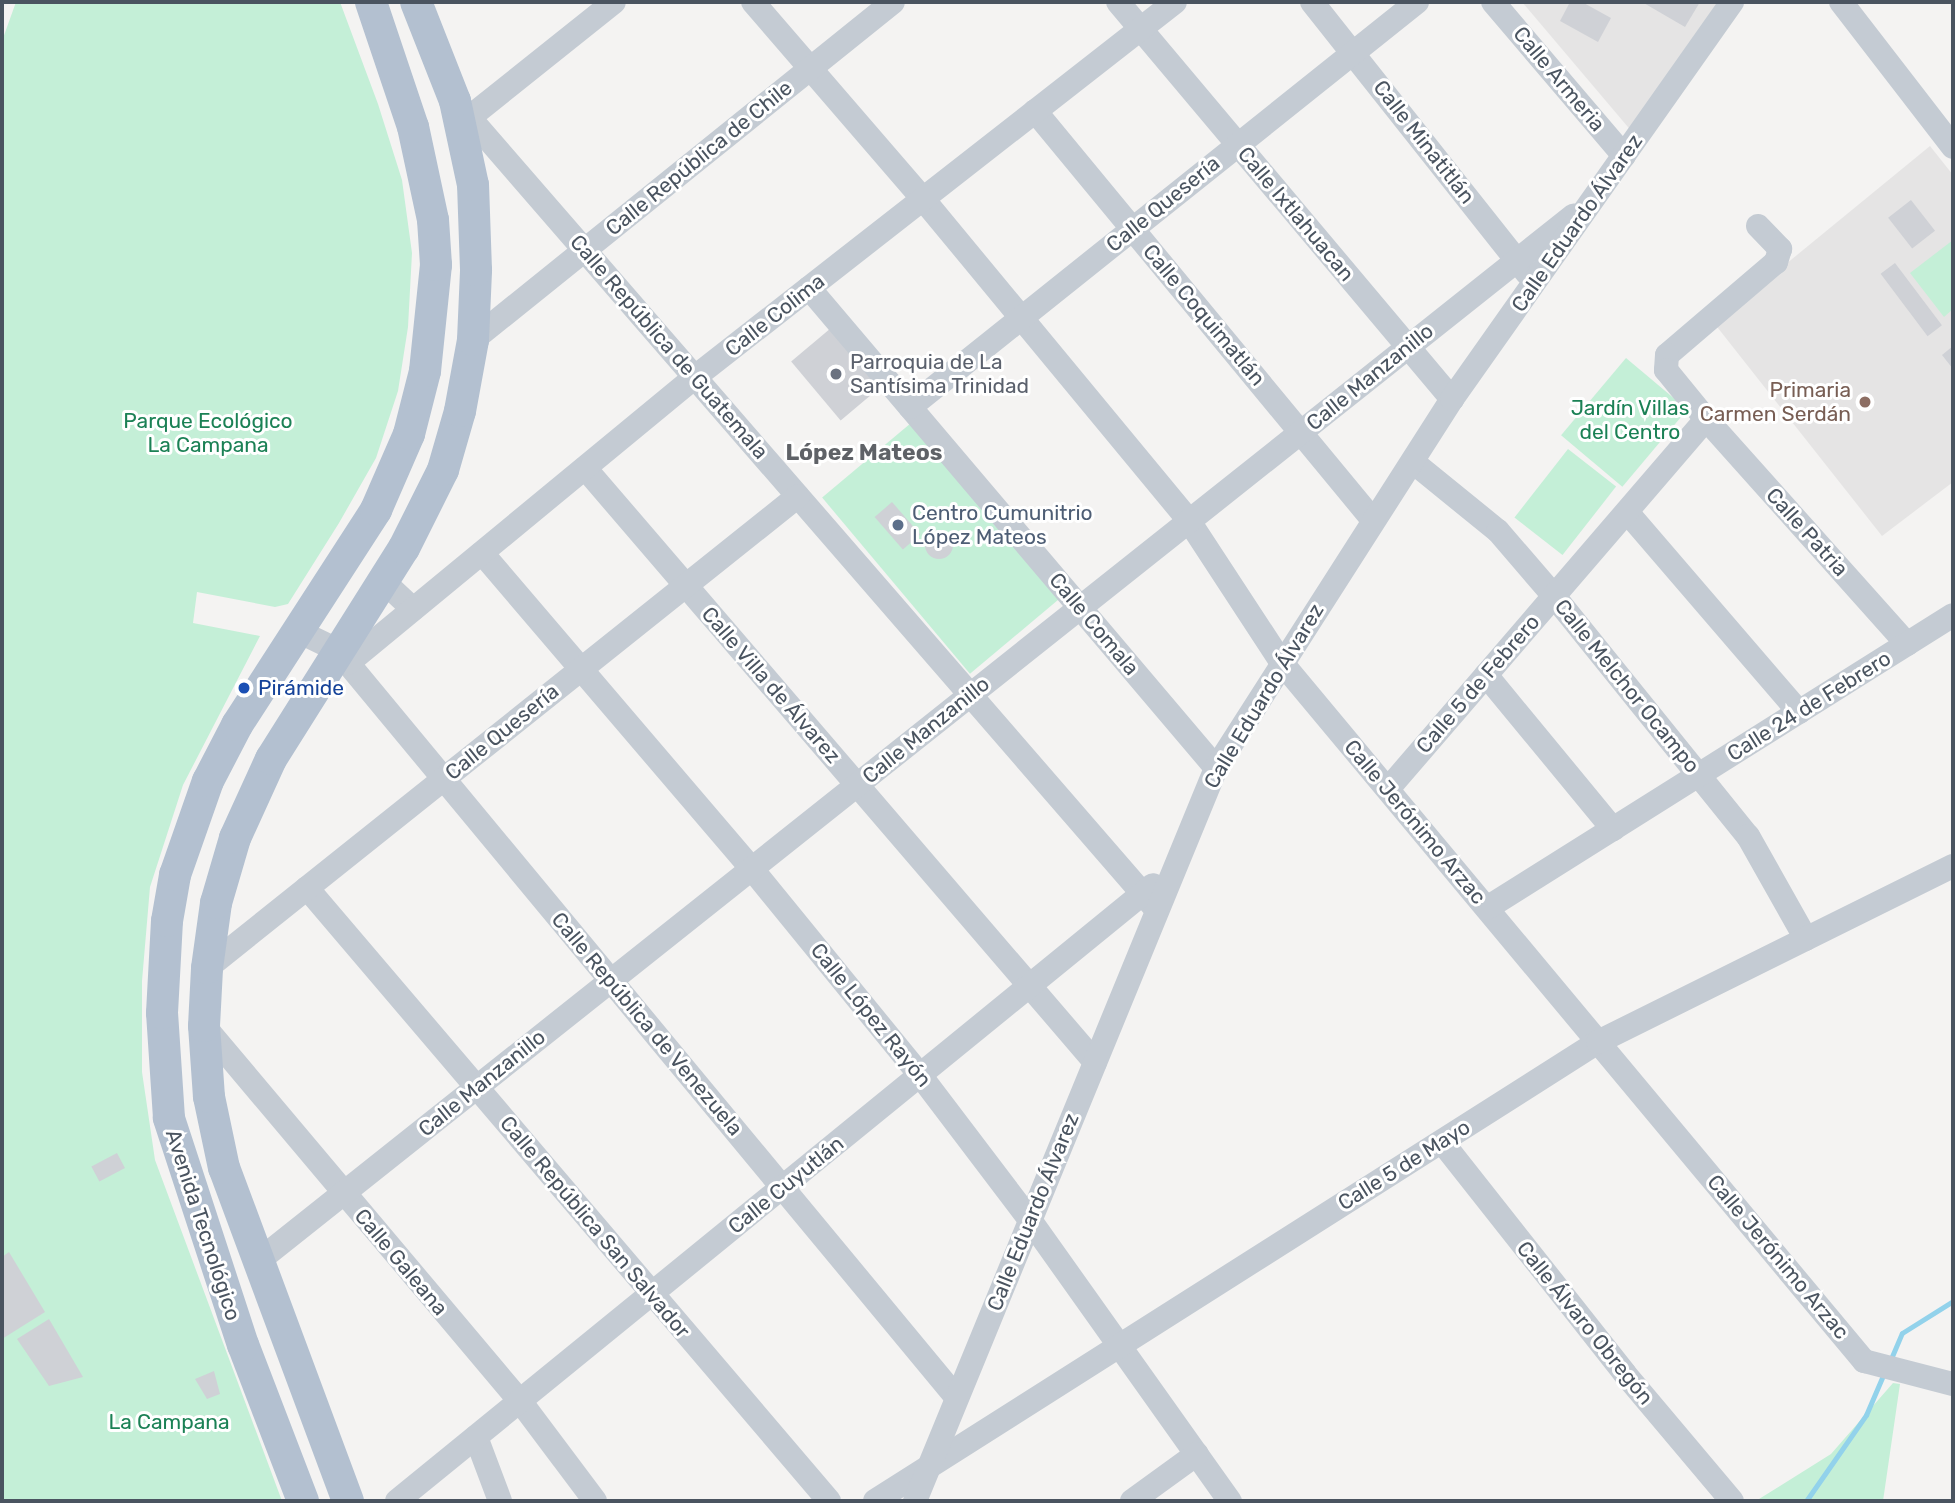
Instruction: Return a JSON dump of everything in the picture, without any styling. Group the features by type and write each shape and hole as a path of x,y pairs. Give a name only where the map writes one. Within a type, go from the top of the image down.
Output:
{"main road":[{"name":"Avenida Tecnológico","path":"303,1501 243,1345 172,1130 162,1013 167,921 175,875 208,780 237,725 300,632 376,510 410,434 425,371 436,265 433,220 413,127 371,2"},
{"name":"Avenida Tecnológico","path":"348,1501 224,1168 209,1097 204,1026 207,968 216,903 235,838 271,759 343,656 383,580 404,548 443,470 460,411 473,340 476,270 473,185 462,109 416,2"}],"street":[{"path":"462,109 614,2"},
{"name":"Calle Jerónimo Arzac","path":"753,2 923,199 1189,521 1282,663 1864,1361 1953,1384"},
{"name":"Calle República de Chile","path":"473,340 893,2"},
{"name":"Calle Ixtlahuacan","path":"1118,2 1451,399"},
{"name":"Calle Colima","path":"343,656 413,609 695,377 1175,2"},
{"name":"Calle Minatitlán","path":"1312,2 1535,282"},
{"name":"Calle Quesería","path":"910,407 1417,2"},
{"name":"Calle Armeria","path":"1493,2 1625,156"},
{"name":"Calle Eduardo Álvarez","path":"1174,868 1216,768 1372,519 1413,462 1451,399 1732,2"},
{"path":"1841,2 1953,147"},
{"name":"Calle República de Guatemala","path":"462,109 1150,902"},
{"name":"Calle Coquimatlán","path":"1035,111 1372,519"},
{"name":"Calle Manzanillo","path":"257,1262 1595,198"},
{"name":"Calle Patria","path":"1758,226 1780,249 1776,262 1667,355 1664,363 1666,370 1706,419 1907,644"},
{"name":"Calle Comala","path":"809,288 1216,768"},
{"name":"Calle 5 de Febrero","path":"1388,789 1706,419"},
{"name":"Calle Melchor Ocampo","path":"1413,462 1498,531 1554,596 1748,836 1806,939"},
{"name":"Calle Villa de Álvarez","path":"585,468 1095,1062"},
{"name":"Calle Quesería","path":"207,968 798,496"},
{"path":"1627,512 1799,712"},
{"name":"Calle López Rayón","path":"482,553 752,869 920,1075 1030,1220 1230,1501"},
{"path":"383,580 413,609"},
{"name":"Calle 24 de Febrero","path":"1487,908 1953,615"},
{"path":"300,632 343,656"},
{"name":"Calle República de Venezuela","path":"343,656 957,1397"},
{"path":"1486,675 1613,829"},
{"name":"Calle 5 de Mayo","path":"875,1501 1598,1042 1953,866"},
{"name":"Calle Cuyutlán","path":"397,1501 1030,986 1150,902 1174,868"},
{"name":"Calle República San Salvador","path":"307,888 830,1501"},
{"name":"Calle Eduardo Álvarez","path":"915,1501 1095,1062 1150,902"},
{"name":"Calle Galeana","path":"204,1026 520,1401 595,1501"},
{"name":"Calle Álvaro Obregón","path":"1442,1142 1625,1374 1732,1501"},
{"path":"476,1437 500,1501"},
{"path":"1132,1501 1197,1454"}],"shaded area":[{"path":"1522,2 1722,2 1633,133"},
{"name":"Primaria Carmen Serdán","path":"1930,146 1953,175 1953,482 1882,536 1714,323"}],"green space":[{"name":"Parque Ecológico La Campana","path":"16,2 340,2 378,104 402,180 412,253 408,327 398,391 376,458 288,604 275,607 197,592 193,623 260,636 183,785 150,887 142,981 142,1072 155,1160 282,1501 2,1501 2,41"},
{"path":"1953,240 1953,309 1944,317 1910,273"},
{"name":"Jardín Villas del Centro","path":"1626,358 1687,409 1622,487 1561,435"},
{"path":"911,423 1059,599 970,674 822,498"},
{"path":"1568,449 1616,487 1563,555 1514,518"},
{"path":"1893,1383 1900,1384 1883,1501 1760,1501 1759,1499 1831,1454"}],"building":[{"path":"1570,2 1582,2 1611,18 1598,42 1560,21"},
{"path":"1642,2 1700,2 1685,27"},
{"path":"1911,200 1935,231 1912,249 1888,218"},
{"path":"1895,263 1942,325 1928,336 1881,274"},
{"name":"Parroquia de La Santísima Trinidad","path":"831,328 880,387 841,420 791,361"},
{"path":"1953,346 1953,369 1942,355"},
{"name":"Centro Cumunitrio López Mateos","path":"892,502 920,534 903,550 875,517"},
{"path":"939,531 949,535 953,545 949,555 939,559 929,555 925,545 929,535"},
{"path":"117,1153 125,1168 99,1182 91,1167"},
{"path":"9,1252 45,1312 2,1339 2,1257"},
{"path":"49,1319 83,1377 49,1386 17,1339"},
{"path":"214,1371 220,1394 207,1399 195,1379"}],"waterway":[{"path":"1890,1361 1902,1333 1953,1301"},
{"path":"1806,1501 1866,1415 1884,1373"}],"place":[{"name":"Parroquia de La Santísima Trinidad","path":"836,374"},
{"name":"Primaria Carmen Serdán","path":"1865,402"},
{"name":"Centro Cumunitrio López Mateos","path":"898,525"},
{"name":"Pirámide","path":"244,688"}],"district":[{"name":"López Mateos","path":"864,452"}],"park label":[{"name":"La Campana","path":"169,1422"}]}
